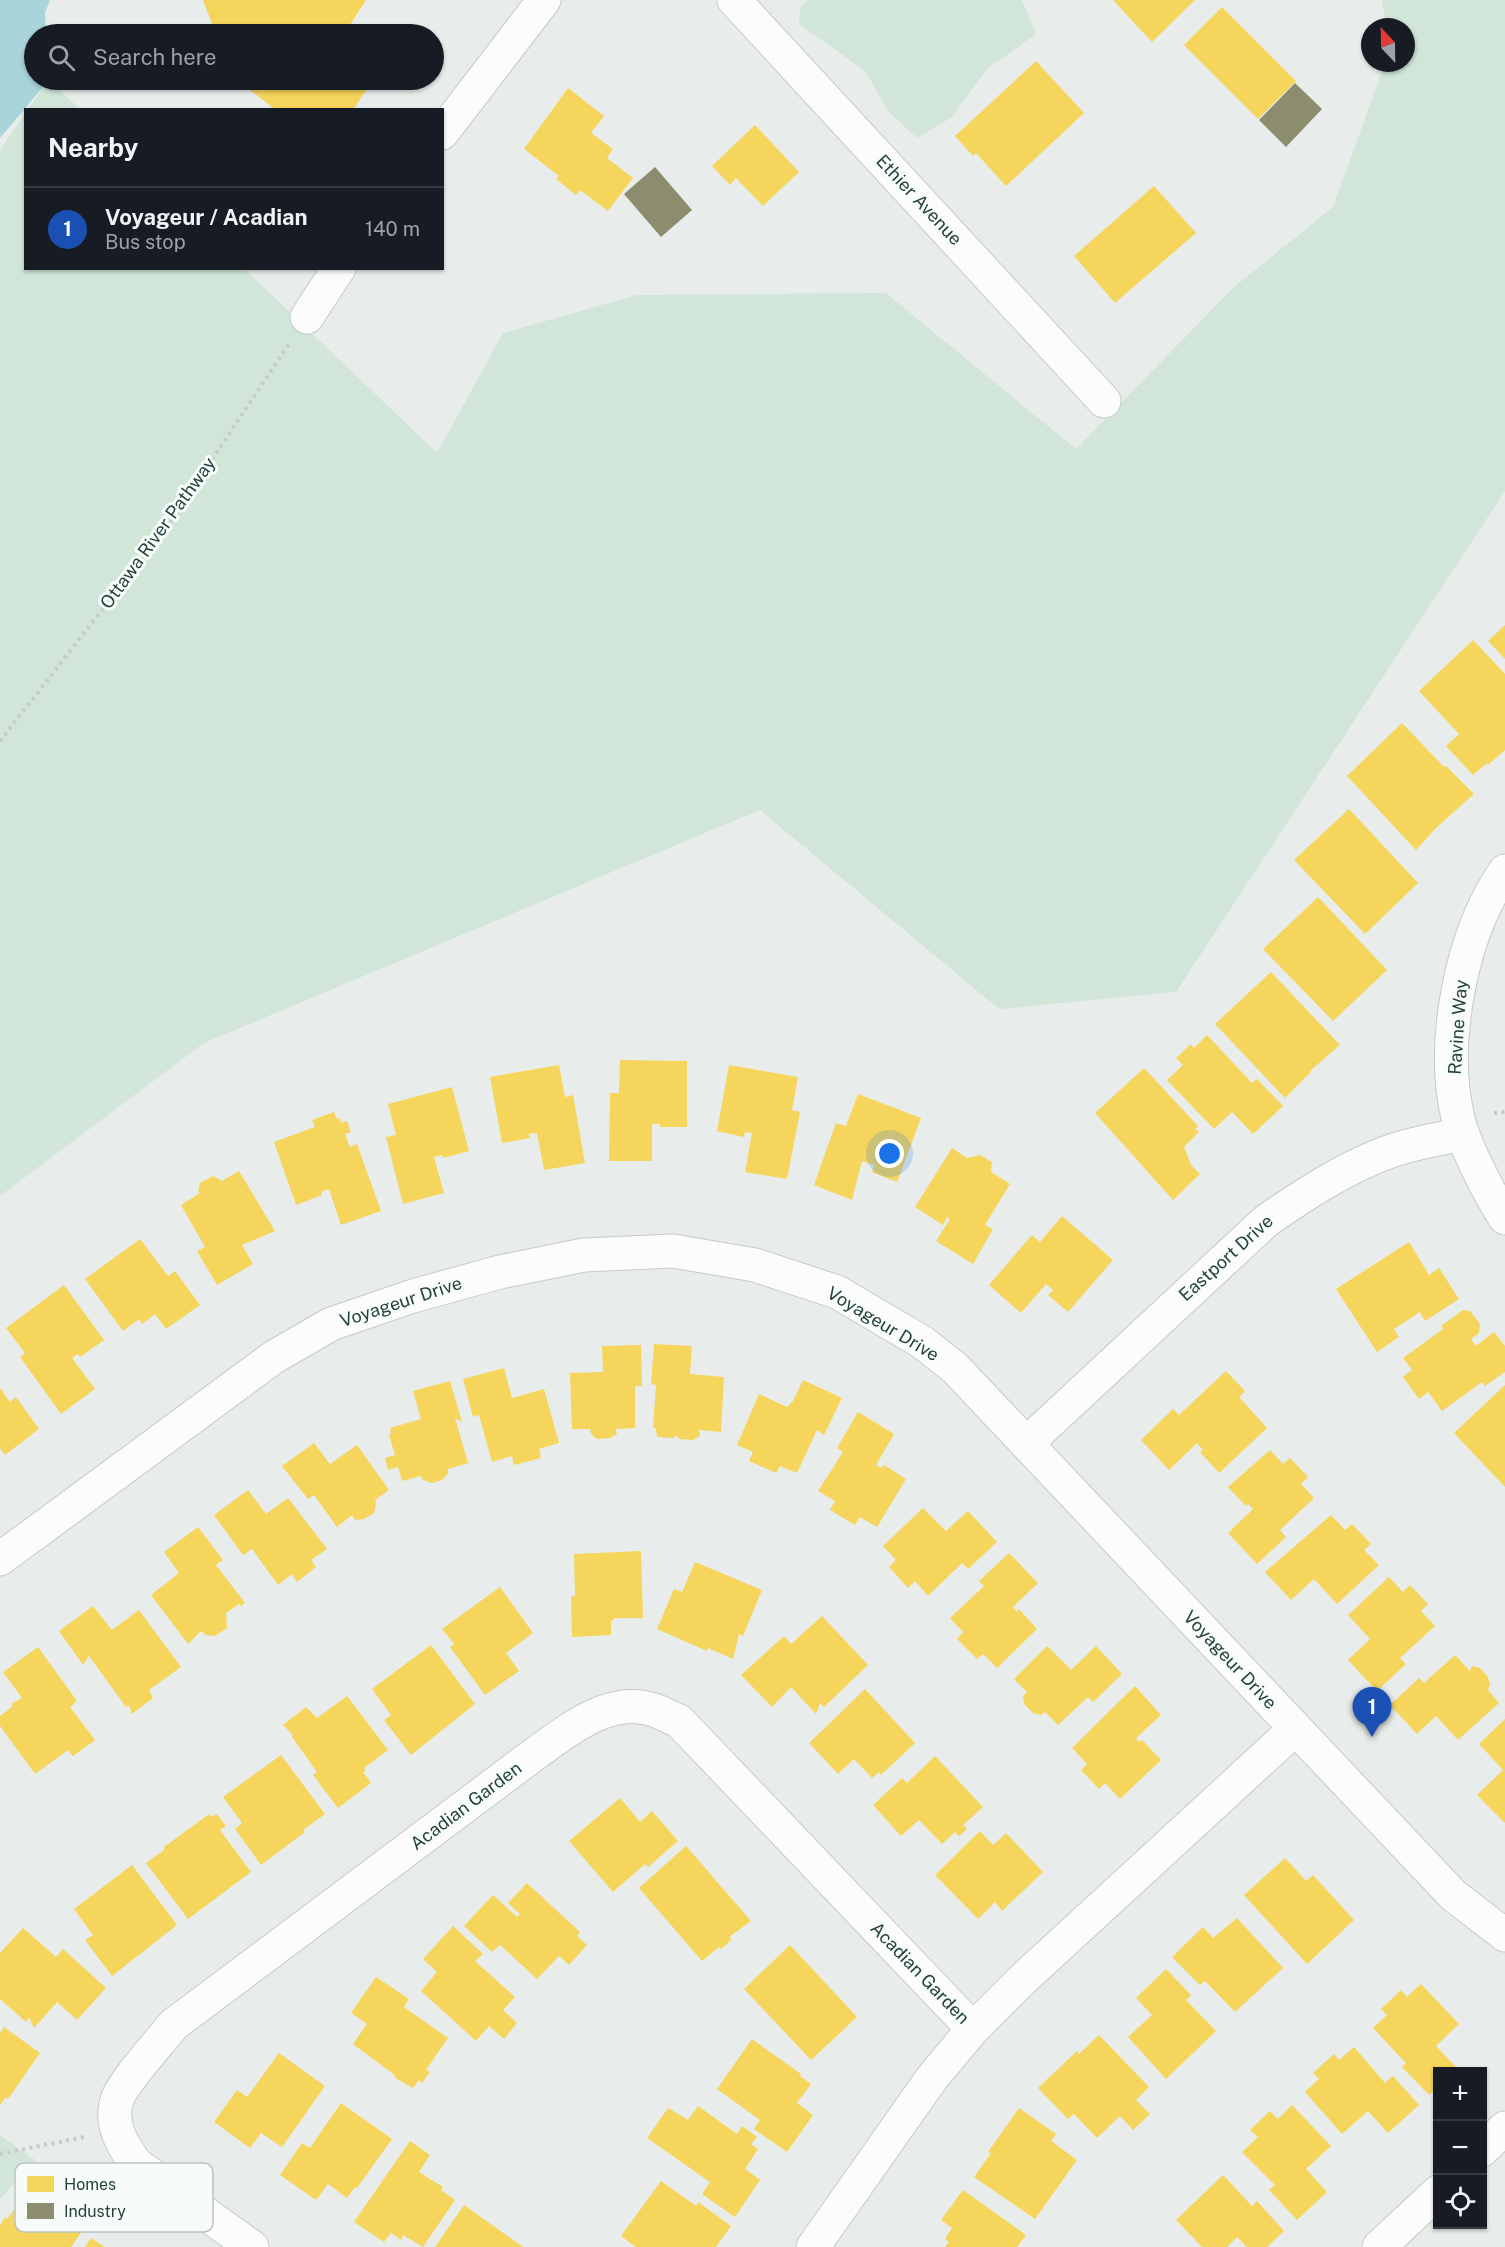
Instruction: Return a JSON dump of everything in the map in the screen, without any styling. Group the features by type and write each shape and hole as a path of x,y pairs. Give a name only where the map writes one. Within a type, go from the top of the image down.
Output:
{"street":[{"path":"444,130 544,0"},
{"name":"Ethier Avenue","path":"734,0 1104,401"},
{"path":"307,317 338,270"},
{"name":"Ravine Way","path":"1505,871 1497,882 1478,921 1464,962 1457,994 1452,1068 1458,1116 1463,1134 1505,1218"},
{"name":"Eastport Drive","path":"1027,1443 1266,1221 1296,1200 1357,1166 1390,1152 1463,1134"},
{"name":"Voyageur Drive","path":"0,1559 274,1357 331,1324 424,1293 500,1272 584,1255 673,1251 755,1265 837,1292 922,1342 955,1368 1453,1895 1505,1935"},
{"name":"Acadian Garden","path":"135,2163 123,2145 116,2126 117,2099 173,2025 513,1770 587,1718 624,1707 652,1709 680,1721 973,2029"},
{"name":"Acadian Garden","path":"813,2247 932,2078 973,2029 1022,1980 1294,1729"},
{"path":"1487,2145 1505,2128"},
{"path":"1378,2247 1433,2196"},
{"name":"Acadian Garden","path":"213,2219 252,2247"}],"path":[{"name":"Ottawa River Pathway","path":"0,741 169,524 307,317"},
{"path":"0,2154 76,2140 116,2126"}],"green space":[{"path":"808,0 1022,0 1036,34 986,70 952,117 917,138 889,112 865,71 799,24 800,8"},
{"path":"1382,0 1505,0 1505,491 1176,992 999,1009 760,810 204,1043 0,1196 0,150 24,115 24,270 246,270 437,453 503,333 637,295 886,293 1076,449 1234,287 1333,207 1382,72 1415,72 1415,18 1385,18"},
{"path":"42,90 60,90 79,108 29,108"},
{"path":"0,2135 35,2160 32,2163 15,2163 15,2182 0,2199"}],"water":[{"path":"0,0 50,0 45,13 46,24 24,24 24,90 41,90 0,138"}],"building: Homes":[{"path":"203,0 366,0 351,24 212,24"},
{"path":"1113,0 1195,0 1152,42"},
{"path":"1222,7 1296,81 1258,119 1184,45"},
{"path":"1036,61 1084,113 1006,186 976,153 973,156 955,136"},
{"path":"568,88 604,116 591,133 613,149 607,158 633,178 608,211 580,190 576,195 556,179 559,176 524,149"},
{"path":"250,90 366,90 354,108 273,108"},
{"path":"755,125 799,172 763,206 736,178 730,185 712,166"},
{"path":"1154,186 1196,233 1115,303 1074,256"},
{"path":"1505,625 1505,659 1488,641"},
{"path":"1473,640 1505,674 1505,750 1473,775 1446,746 1459,734 1419,691"},
{"path":"1402,723 1444,767 1446,766 1474,794 1436,828 1416,850 1347,776"},
{"path":"1349,809 1418,883 1365,934 1294,860"},
{"path":"1318,897 1387,970 1333,1021 1263,949"},
{"path":"1271,972 1340,1045 1310,1071 1285,1098 1215,1024"},
{"path":"1207,1035 1252,1083 1257,1079 1283,1106 1253,1134 1232,1112 1214,1129 1167,1080 1183,1065 1176,1058 1191,1044 1194,1048"},
{"path":"620,1060 687,1061 687,1127 660,1127 660,1124 652,1124 652,1161 609,1161 610,1093 619,1093"},
{"path":"559,1065 565,1097 573,1095 585,1163 544,1170 537,1133 529,1134 530,1138 502,1143 490,1077"},
{"path":"729,1065 798,1077 792,1110 800,1112 787,1179 745,1172 752,1133 745,1132 744,1137 717,1131"},
{"path":"1144,1068 1198,1126 1195,1129 1199,1132 1184,1147 1191,1165 1200,1174 1173,1200 1095,1113"},
{"path":"452,1087 469,1151 443,1158 443,1155 434,1157 444,1193 403,1204 386,1137 396,1135 388,1104"},
{"path":"858,1094 921,1118 897,1182 872,1172 875,1163 873,1165 862,1161 852,1200 814,1185 836,1123 846,1126"},
{"path":"334,1112 337,1119 340,1118 341,1123 347,1121 351,1132 345,1134 350,1147 357,1144 381,1211 341,1225 329,1189 321,1192 322,1195 296,1205 274,1142 315,1127 312,1120"},
{"path":"952,1148 967,1158 980,1155 992,1162 991,1172 1010,1184 985,1225 993,1229 973,1264 936,1241 950,1219 947,1217 943,1225 915,1207"},
{"path":"239,1171 275,1231 242,1245 253,1264 217,1285 197,1251 205,1247 181,1205 200,1193 198,1191 200,1183 213,1176 222,1181"},
{"path":"1062,1216 1113,1260 1068,1312 1048,1295 1053,1290 1046,1284 1021,1313 989,1285 1032,1235 1040,1242"},
{"path":"140,1239 168,1276 175,1271 200,1305 166,1329 155,1314 142,1324 139,1319 123,1331 85,1279"},
{"path":"1409,1242 1429,1275 1439,1268 1459,1299 1425,1321 1420,1312 1394,1329 1399,1337 1377,1352 1336,1289"},
{"path":"64,1285 104,1340 80,1357 78,1354 72,1358 95,1389 61,1414 20,1357 25,1353 6,1328"},
{"path":"1463,1310 1470,1311 1480,1324 1479,1333 1471,1339 1476,1346 1494,1332 1505,1346 1505,1372 1485,1386 1482,1382 1442,1411 1428,1392 1419,1399 1403,1377 1412,1370 1403,1358 1443,1329 1441,1326"},
{"path":"654,1344 692,1346 690,1374 724,1377 721,1432 699,1430 700,1436 693,1440 680,1439 675,1435 674,1438 657,1437 656,1428 653,1428 656,1385 651,1384"},
{"path":"641,1345 642,1386 635,1386 635,1428 615,1429 617,1434 610,1438 597,1439 591,1434 590,1429 572,1429 570,1373 603,1372 602,1346"},
{"path":"504,1368 512,1398 544,1389 559,1443 539,1449 541,1458 514,1465 512,1456 492,1462 479,1415 473,1417 463,1379"},
{"path":"1226,1371 1245,1391 1239,1397 1267,1428 1219,1473 1200,1452 1203,1450 1197,1443 1169,1470 1141,1440 1173,1409 1179,1415"},
{"path":"803,1380 842,1398 824,1435 817,1430 797,1473 780,1466 776,1473 749,1461 753,1452 737,1445 759,1394 787,1407 793,1401"},
{"path":"450,1381 462,1422 455,1418 468,1463 448,1469 448,1474 442,1480 432,1483 423,1480 421,1476 402,1481 398,1467 388,1470 385,1458 395,1455 389,1435 391,1434 390,1428 421,1419 413,1391"},
{"path":"1505,1385 1505,1487 1454,1433"},
{"path":"0,1388 10,1402 16,1397 39,1429 5,1455 0,1448"},
{"path":"858,1412 894,1434 876,1465 882,1468 884,1465 906,1479 877,1527 860,1517 855,1525 830,1510 835,1501 818,1491 843,1452 837,1448"},
{"path":"314,1443 330,1464 357,1445 389,1490 375,1500 374,1513 364,1519 355,1520 352,1515 337,1527 314,1495 308,1499 282,1466"},
{"path":"1270,1450 1283,1464 1290,1458 1308,1477 1301,1484 1314,1498 1280,1530 1286,1537 1257,1564 1228,1533 1253,1509 1248,1504 1246,1506 1228,1487"},
{"path":"248,1490 266,1514 288,1498 327,1549 311,1560 316,1567 297,1582 292,1574 278,1585 252,1549 243,1555 214,1515"},
{"path":"923,1508 946,1531 968,1511 997,1542 968,1569 962,1563 928,1596 915,1581 908,1588 889,1567 896,1560 883,1546"},
{"path":"1331,1515 1345,1530 1352,1524 1371,1544 1364,1550 1379,1565 1337,1604 1314,1579 1291,1600 1265,1572"},
{"path":"198,1527 223,1560 216,1565 245,1603 241,1606 239,1604 226,1613 227,1628 215,1636 206,1635 201,1631 188,1644 151,1595 179,1573 164,1552"},
{"path":"641,1551 643,1618 615,1618 611,1621 611,1635 572,1637 571,1596 575,1596 574,1554"},
{"path":"1009,1553 1038,1583 1013,1607 1017,1612 1019,1609 1037,1629 997,1668 983,1654 977,1659 957,1639 963,1632 950,1618 984,1586 979,1581"},
{"path":"695,1562 762,1590 743,1636 739,1634 733,1659 708,1648 707,1651 657,1629 674,1589 682,1592"},
{"path":"1389,1577 1403,1592 1410,1585 1428,1604 1421,1611 1435,1626 1400,1658 1406,1664 1377,1691 1348,1660 1370,1639 1348,1615"},
{"path":"500,1587 533,1633 506,1653 519,1671 485,1695 450,1647 454,1644 442,1629"},
{"path":"93,1606 112,1630 139,1610 181,1667 149,1690 153,1698 132,1714 129,1705 126,1707 89,1656 83,1665 59,1631"},
{"path":"822,1616 868,1665 824,1707 820,1703 816,1714 791,1687 772,1707 741,1675 784,1636 791,1644"},
{"path":"431,1645 475,1704 411,1755 384,1720 391,1715 372,1689"},
{"path":"1047,1646 1071,1670 1096,1646 1122,1674 1093,1702 1088,1697 1058,1725 1045,1712 1041,1715 1033,1713 1024,1704 1023,1696 1027,1692 1014,1679"},
{"path":"38,1647 77,1701 70,1707 95,1740 73,1756 68,1750 35,1774 0,1726 0,1716 13,1706 11,1704 22,1698 3,1672"},
{"path":"1455,1655 1470,1671 1472,1666 1480,1668 1488,1677 1490,1685 1488,1690 1499,1703 1458,1740 1436,1716 1417,1734 1390,1705 1419,1678 1424,1683"},
{"path":"1135,1686 1161,1715 1136,1738 1139,1742 1142,1740 1161,1760 1120,1799 1105,1783 1099,1789 1081,1770 1087,1764 1072,1748"},
{"path":"865,1689 915,1743 881,1775 879,1772 872,1778 854,1759 838,1774 809,1743"},
{"path":"347,1696 388,1750 364,1768 366,1771 363,1772 371,1783 338,1808 313,1775 317,1772 292,1737 293,1735 283,1725 306,1707 317,1718"},
{"path":"1505,1719 1505,1823 1477,1795 1503,1770 1479,1744"},
{"path":"281,1755 325,1814 261,1865 235,1829 242,1823 223,1797"},
{"path":"935,1756 983,1807 963,1825 967,1829 959,1836 955,1832 942,1844 919,1820 901,1836 873,1805 902,1778 907,1783"},
{"path":"620,1798 640,1822 652,1811 678,1841 648,1867 645,1864 613,1892 569,1841"},
{"path":"209,1814 211,1817 217,1814 226,1826 220,1830 251,1872 188,1919 146,1863"},
{"path":"980,1831 993,1845 1006,1833 1043,1872 1002,1911 995,1902 978,1919 935,1875"},
{"path":"686,1846 751,1921 729,1937 732,1939 721,1949 719,1947 702,1961 639,1888"},
{"path":"1285,1858 1306,1881 1313,1875 1354,1920 1307,1964 1244,1895"},
{"path":"132,1865 177,1925 112,1976 85,1940 93,1935 74,1909"},
{"path":"527,1883 580,1932 577,1936 587,1945 569,1965 559,1956 537,1979 500,1945 492,1952 464,1926 493,1895 517,1917 520,1914 508,1903"},
{"path":"1237,1918 1283,1968 1235,2012 1205,1981 1200,1985 1172,1957 1203,1927 1213,1938"},
{"path":"453,1926 483,1954 475,1961 515,1997 503,2010 517,2023 504,2039 489,2026 476,2041 421,1991 437,1972 423,1959"},
{"path":"23,1928 56,1957 63,1949 106,1988 77,2020 57,2002 34,2028 29,2017 26,2022 0,1999 0,1953"},
{"path":"790,1945 857,2017 811,2060 744,1989"},
{"path":"1166,1969 1191,1995 1186,2000 1216,2031 1166,2079 1128,2037 1152,2015 1136,1998"},
{"path":"376,1977 409,1999 404,2007 448,2038 426,2070 430,2072 422,2083 419,2080 413,2088 395,2078 396,2076 353,2044 367,2024 351,2013"},
{"path":"1421,1984 1459,2024 1436,2046 1456,2067 1433,2067 1433,2091 1429,2095 1402,2067 1406,2063 1373,2028 1387,2015 1381,2009 1401,1990 1407,1997"},
{"path":"4,2027 40,2053 8,2099 6,2097 0,2105 0,2033"},
{"path":"1099,2035 1149,2087 1136,2100 1150,2114 1133,2130 1120,2116 1097,2138 1074,2114 1068,2119 1038,2088 1077,2051 1079,2054"},
{"path":"752,2039 801,2074 800,2076 811,2084 797,2103 813,2115 787,2152 754,2129 760,2120 717,2089"},
{"path":"1354,2047 1385,2083 1393,2076 1419,2105 1388,2133 1368,2111 1342,2134 1305,2092 1319,2079 1313,2073 1334,2054 1339,2060"},
{"path":"279,2053 325,2086 282,2147 261,2133 250,2148 214,2122 237,2090 247,2097"},
{"path":"341,2103 392,2139 357,2188 355,2187 347,2198 328,2184 316,2200 280,2175 302,2143 310,2148"},
{"path":"1292,2105 1331,2146 1306,2169 1327,2192 1297,2220 1269,2190 1275,2185 1242,2152 1258,2137 1250,2130 1270,2111 1278,2119"},
{"path":"698,2106 737,2134 742,2126 757,2137 751,2144 758,2149 745,2169 760,2180 735,2217 702,2194 710,2182 647,2138 668,2108 688,2120"},
{"path":"1019,2108 1056,2134 1051,2141 1077,2160 1035,2219 974,2177 991,2153 988,2152"},
{"path":"410,2141 430,2155 419,2172 443,2187 441,2190 455,2200 423,2247 403,2235 401,2240 391,2233 384,2242 354,2222"},
{"path":"1223,2175 1252,2206 1257,2201 1284,2231 1267,2247 1247,2247 1237,2237 1227,2247 1202,2247 1176,2220"},
{"path":"661,2181 696,2206 698,2202 731,2226 716,2247 636,2247 621,2236"},
{"path":"963,2190 1026,2235 1017,2247 945,2247 949,2242 945,2239 952,2228 941,2220"},
{"path":"464,2205 523,2247 435,2247"},
{"path":"15,2209 15,2232 82,2232 71,2247 0,2247 0,2225 5,2217 7,2219"},
{"path":"91,2238 105,2247 85,2247"}],"building: Industry":[{"path":"1295,83 1322,109 1286,147 1259,120"},
{"path":"655,167 692,210 661,237 624,194"}],"place":[{"name":"Voyageur / Acadian","path":"1372,1737"}]}
